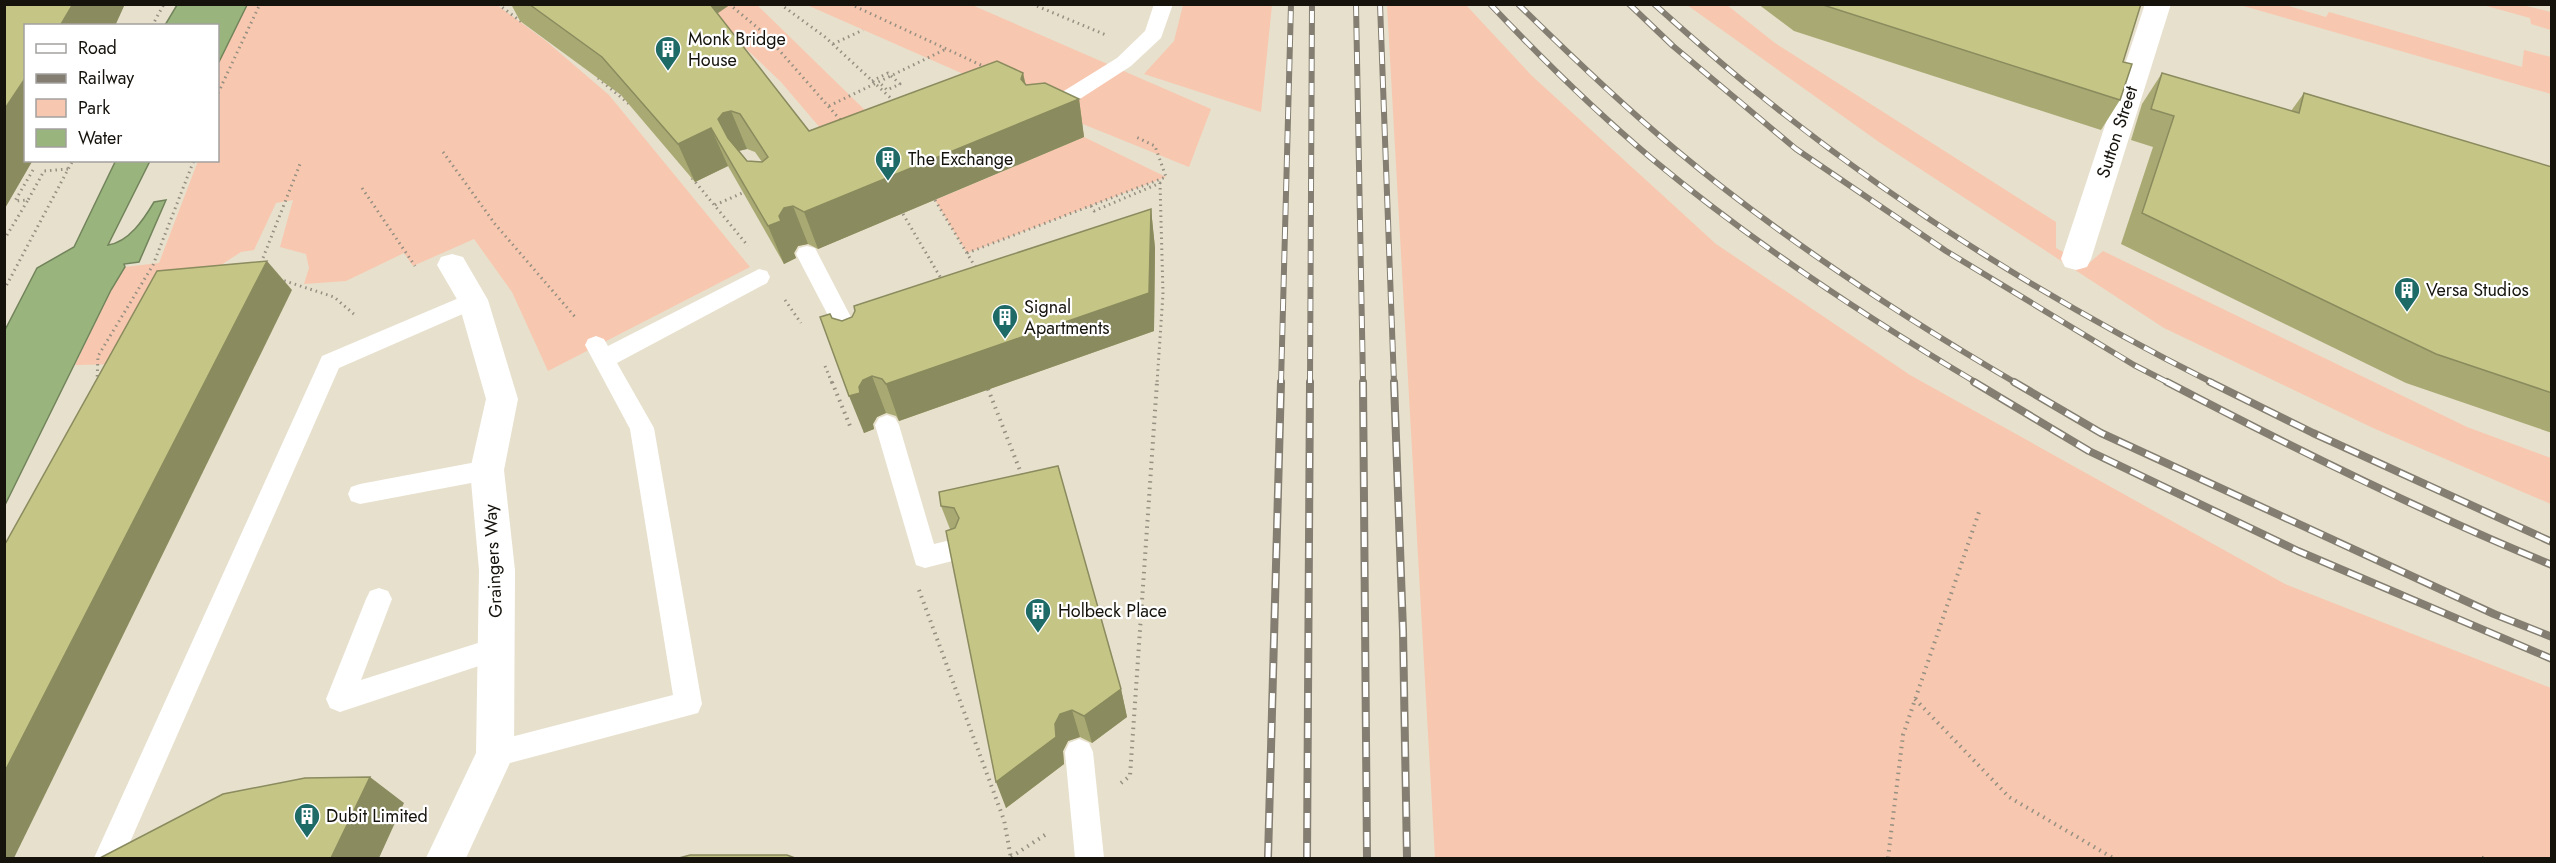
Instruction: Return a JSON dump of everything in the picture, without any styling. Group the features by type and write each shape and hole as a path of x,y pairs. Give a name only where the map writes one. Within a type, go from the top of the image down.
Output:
{"street":[{"name":"Sutton Street","path":"2076,259 2158,4"},
{"name":"Graingers Way","path":"446,858 495,754 497,570 487,470 502,399 473,300 452,265"}],"lane":[{"path":"1040,116 1124,62 1154,34 1164,4"},
{"path":"807,254 856,348"},
{"path":"495,754 688,704 642,428 600,352 759,276"},
{"path":"108,858 330,362 473,300"},
{"path":"887,425 925,557 955,550"},
{"path":"360,494 487,470"},
{"path":"379,599 340,699 496,649"},
{"path":"1079,752 1090,858"}],"path":[{"path":"153,24 164,4"},
{"path":"219,91 260,4"},
{"path":"498,4 529,28"},
{"path":"729,4 764,33 844,124"},
{"path":"780,4 833,44 901,108"},
{"path":"850,4 994,72"},
{"path":"1032,4 1139,48"},
{"path":"833,44 863,30"},
{"path":"729,49 764,33"},
{"path":"829,106 947,48"},
{"path":"872,81 888,73 900,84 887,90 879,82"},
{"path":"593,75 621,95 636,113"},
{"path":"967,253 1166,177 1155,146 1136,137"},
{"path":"443,152 495,224 600,352"},
{"path":"4,290 72,162"},
{"path":"97,384 98,356 153,265 193,162"},
{"path":"259,269 300,164"},
{"path":"4,240 44,171 69,168"},
{"path":"25,170 33,170 15,201 28,200"},
{"path":"688,174 750,249"},
{"path":"1084,810 1130,776 1163,294 1160,183 1094,211 1091,206"},
{"path":"362,188 412,266 452,265"},
{"path":"715,205 754,188"},
{"path":"935,200 978,272"},
{"path":"903,214 944,283"},
{"path":"268,275 334,297 353,312 373,344"},
{"path":"783,297 802,325"},
{"path":"820,355 852,429"},
{"path":"988,389 1025,484"},
{"path":"1888,858 1903,735 1980,509"},
{"path":"919,589 1004,820 1011,858"},
{"path":"1915,699 2009,797 2113,858"},
{"path":"2482,858 2488,858"}],"green space":[{"path":"242,5 497,5 546,41 609,95 750,267 548,371 512,292 474,239 413,266 404,253 346,281 304,284 309,268 306,254 280,247 293,200 276,203 254,250 241,252 224,263 127,364 75,365 111,290 125,267 159,263 198,162 219,162 219,62 238,22"},
{"path":"700,5 757,5 873,118 827,136 781,82"},
{"path":"807,5 972,5 1211,109 1189,167 1011,95"},
{"path":"1183,5 1272,5 1261,112 1144,74 1174,41"},
{"path":"1387,5 1466,5 1532,76 1716,244 1910,375 2285,584 2551,688 2551,858 1435,858"},
{"path":"1687,5 1727,5 1775,43 2056,222 2056,248 2087,265 2103,251 2467,427 2551,458 2551,504 2373,428 2164,328 1879,142"},
{"path":"2240,5 2285,5 2326,17 2329,12 2522,67 2524,50 2551,57 2551,94"},
{"path":"2483,5 2522,5 2551,12 2551,30 2531,24 2530,18"},
{"path":"1084,137 1166,177 967,253 935,200"}],"water":[{"path":"177,5 247,5 219,62 219,24 166,24"},
{"path":"115,162 150,162 108,245 129,235 154,202 166,200 139,262 124,264 125,267 111,290 5,505 5,330 37,268 74,247"}],"building":[{"path":"4,4 73,4 61,24 24,24 24,80 4,110"},
{"path":"529,4 710,4 809,131 997,61 1023,73 1021,79 1026,85 1045,83 1079,99 804,212 793,206 784,208 779,216 781,221 768,226 711,128 678,144 602,57","holes":["731,111 740,114 768,157 762,162 747,161 728,138 718,119 723,113"]},
{"path":"1820,4 2141,4 2123,62 2132,64 2120,100"},
{"name":"Versa Studios","path":"2162,73 2299,113 2304,93 2552,167 2552,393 2436,354 2142,213 2174,116 2151,109"},
{"path":"1151,209 1149,293 886,384 882,379 872,376 863,380 859,387 860,393 849,396 820,317 830,314 832,318 842,321 852,317 855,311 854,306"},
{"path":"267,261 4,773 4,546 157,271"},
{"name":"Holbeck Place","path":"1058,466 1121,689 1084,716 1072,710 1060,714 1055,724 1056,737 996,782 946,531 955,528 959,518 954,508 941,506 939,492"},
{"path":"370,777 331,858 100,858 223,794 305,778"},
{"path":"690,855 787,855 795,858 679,858"}],"railway":[{"path":"1281,383 1291,4"},
{"path":"1310,383 1312,4"},
{"path":"1356,4 1363,383"},
{"path":"1380,4 1394,383"},
{"path":"1490,4 1588,102 1689,189 1810,277 1977,383"},
{"path":"1518,4 1634,114 1756,213 1884,302 2016,383"},
{"path":"1629,4 1673,46 1796,149 1946,251 2134,365 2169,383"},
{"path":"1654,4 1807,132 1918,211 2033,285 2213,383"},
{"path":"1268,858 1281,382"},
{"path":"1307,858 1310,382"},
{"path":"1363,382 1367,858"},
{"path":"1394,382 1403,631 1407,858"},
{"path":"1974,382 2089,451 2298,551 2552,659"},
{"path":"2014,382 2101,433 2494,614 2552,637"},
{"path":"2167,382 2357,478 2552,565"},
{"path":"2210,382 2313,433 2552,542"}],"place":[{"name":"Monk Bridge House","path":"668,72"},
{"name":"The Exchange","path":"888,182"},
{"name":"Versa Studios","path":"2407,313"},
{"name":"Signal Apartments","path":"1005,340"},
{"name":"Holbeck Place","path":"1038,634"},
{"name":"Dubit Limited","path":"307,839"}]}
